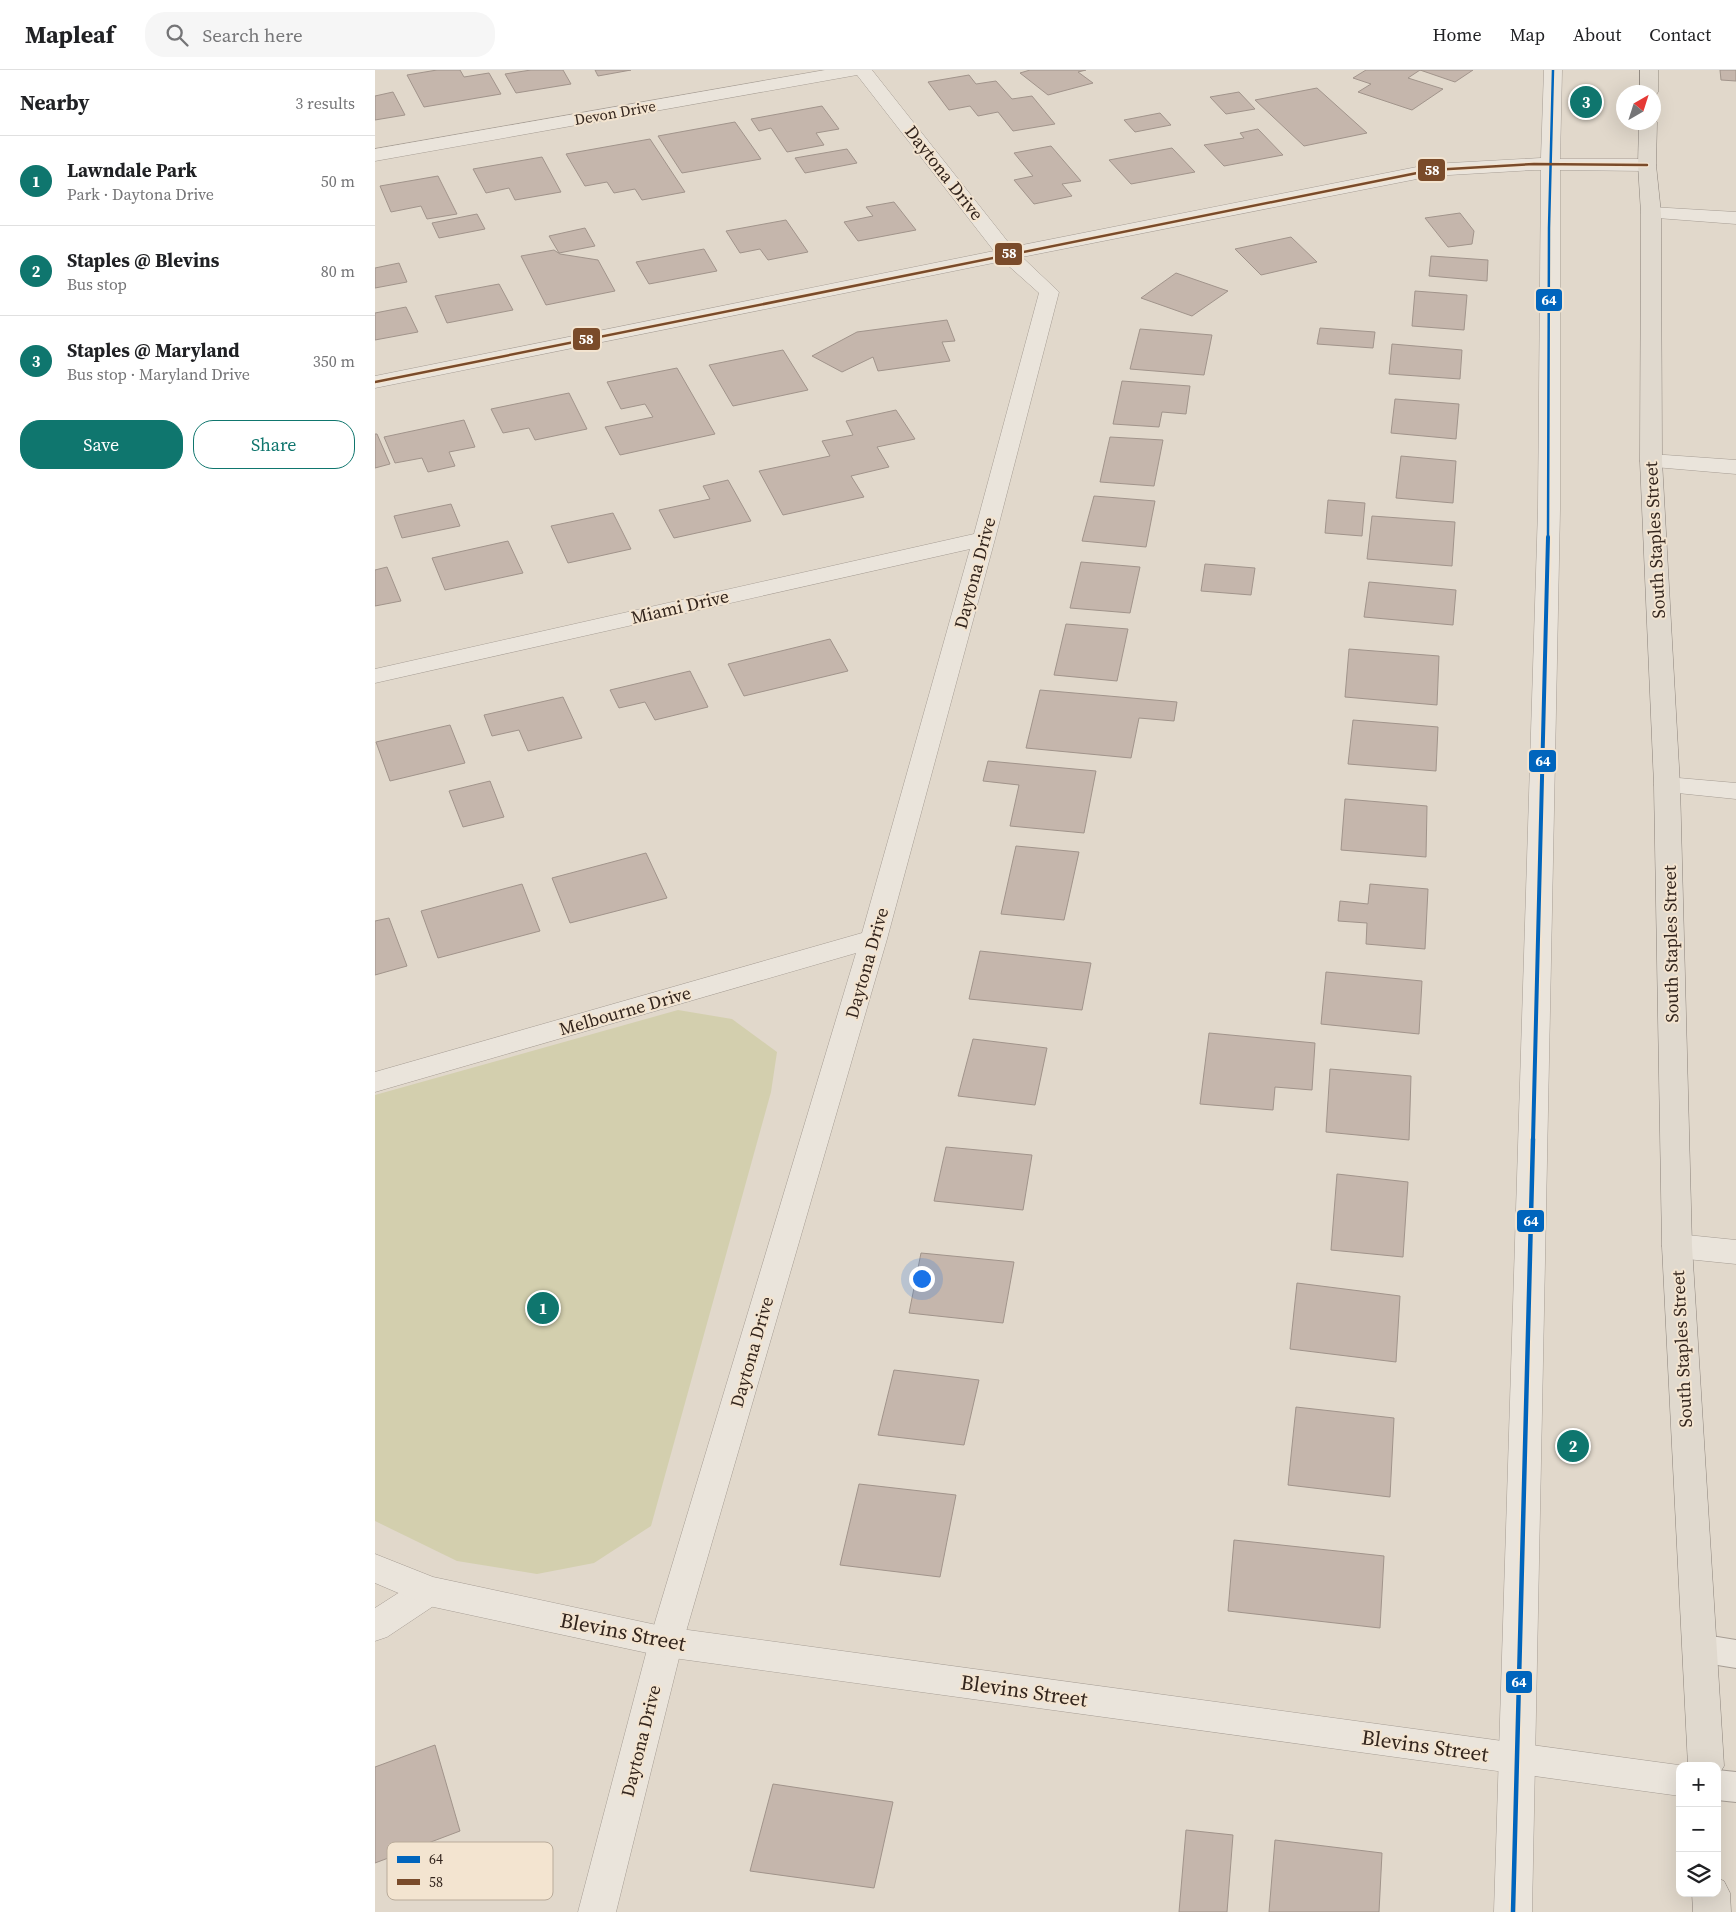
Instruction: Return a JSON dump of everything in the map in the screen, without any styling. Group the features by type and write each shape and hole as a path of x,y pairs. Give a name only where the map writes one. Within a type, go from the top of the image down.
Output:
{"main road":[{"path":"1649,70 1649,85"},
{"name":"South Staples Street","path":"1648,130 1647,165 1651,212 1651,461 1667,785 1677,1246 1706,1762"},
{"path":"1711,1897 1712,1912"}],"street":[{"name":"Devon Drive","path":"375,155 855,70"},
{"name":"Daytona Drive","path":"597,1912 667,1642 874,940 984,539 1049,292 1007,254 863,70"},
{"path":"1513,1912 1549,509 1550,164 1553,70"},
{"path":"375,382 1433,170 1550,164 1647,165"},
{"path":"1651,212 1736,218"},
{"path":"1651,461 1736,467"},
{"name":"Miami Drive","path":"375,676 984,539"},
{"path":"1667,785 1736,791"},
{"name":"Melbourne Drive","path":"375,1082 874,940"},
{"path":"1677,1246 1736,1252"},
{"name":"Blevins Street","path":"375,1568 429,1590 667,1642 1676,1779"},
{"path":"375,1626 429,1590"}],"lane":[{"path":"1699,1648 1736,1654"},
{"path":"1721,1786 1736,1788"}],"shaded area":[{"path":"678,1010 732,1019 777,1052 771,1092 651,1526 594,1563 537,1574 457,1561 375,1521 375,1095"}],"building":[{"path":"437,70 460,70 464,77 489,73 501,94 424,107 407,75"},
{"path":"531,70 563,70 571,84 516,93 505,74"},
{"path":"595,70 631,70 598,76"},
{"path":"1030,70 1086,70 1078,72 1093,83 1048,95 1020,73"},
{"path":"1366,70 1420,70 1408,78 1443,89 1412,110 1358,92 1371,84 1353,78"},
{"path":"1420,70 1473,70 1455,82"},
{"path":"1720,70 1736,70 1736,81 1721,80"},
{"path":"969,75 976,84 996,81 1012,99 1032,96 1055,124 1013,131 998,112 978,116 970,106 949,110 928,82"},
{"path":"1317,88 1367,133 1304,146 1255,100"},
{"path":"393,92 405,115 375,120 375,96"},
{"path":"1239,92 1255,109 1226,114 1210,97"},
{"path":"822,106 839,129 816,133 824,145 787,152 771,128 759,131 751,119"},
{"path":"1160,113 1171,125 1135,132 1124,120"},
{"path":"735,122 761,159 682,173 658,136"},
{"path":"1258,129 1283,155 1224,166 1204,145 1244,138 1240,133"},
{"path":"650,139 685,192 642,200 635,189 614,193 607,182 585,186 566,154"},
{"path":"1051,146 1081,181 1062,184 1072,196 1034,204 1014,180 1033,176 1014,153"},
{"path":"1172,148 1195,172 1131,184 1109,160"},
{"path":"847,149 857,163 805,173 795,158"},
{"path":"542,157 561,192 515,200 509,188 486,193 473,169"},
{"path":"438,176 457,214 427,219 421,206 391,212 380,186"},
{"path":"894,202 916,230 858,241 844,222 873,216 866,207"},
{"path":"1460,213 1474,231 1472,244 1448,247 1425,218"},
{"path":"477,214 485,229 439,238 432,223"},
{"path":"786,220 808,252 768,260 760,249 740,253 726,231"},
{"path":"585,228 595,246 559,253 549,236"},
{"path":"1291,237 1317,262 1261,275 1235,249"},
{"path":"704,249 717,271 649,284 636,262"},
{"path":"554,250 560,254 598,260 615,291 546,305 521,256"},
{"path":"1431,256 1488,260 1487,281 1429,276"},
{"path":"399,263 407,282 375,288 375,268"},
{"path":"1176,273 1228,291 1192,316 1141,298"},
{"path":"499,284 513,310 447,323 435,296"},
{"path":"1415,291 1467,295 1464,330 1412,326"},
{"path":"406,307 418,332 375,340 375,313"},
{"path":"947,320 955,341 942,342 950,361 878,371 873,357 842,372 812,356 857,332"},
{"path":"1320,328 1375,332 1373,348 1317,344"},
{"path":"1140,329 1212,335 1204,375 1130,369"},
{"path":"1392,344 1462,350 1460,379 1389,374"},
{"path":"783,350 808,390 733,406 709,365"},
{"path":"677,368 715,434 620,455 605,427 653,417 645,404 621,409 607,382"},
{"path":"1122,381 1190,386 1186,414 1162,412 1159,427 1113,424"},
{"path":"569,393 587,429 535,440 529,428 503,433 491,409"},
{"path":"1395,399 1459,404 1456,439 1391,433"},
{"path":"896,410 915,439 877,447 889,467 851,476 864,497 783,515 759,471 830,456 822,441 853,435 846,421"},
{"path":"464,420 475,447 449,452 455,466 428,472 422,458 395,463 384,437"},
{"path":"375,434 377,434 390,464 375,468"},
{"path":"1110,437 1163,440 1154,486 1100,482"},
{"path":"1401,456 1456,461 1453,503 1396,498"},
{"path":"728,480 751,521 674,538 659,510 710,499 703,486"},
{"path":"1094,496 1155,501 1146,547 1082,541"},
{"path":"1328,500 1365,503 1362,536 1325,533"},
{"path":"451,504 460,526 402,538 394,516"},
{"path":"613,513 631,549 568,563 551,526"},
{"path":"1372,516 1455,522 1452,566 1367,559"},
{"path":"508,541 523,573 445,590 432,558"},
{"path":"1081,562 1140,567 1130,613 1070,608"},
{"path":"1205,564 1255,568 1251,595 1201,591"},
{"path":"387,567 401,601 375,606 375,570"},
{"path":"1369,582 1456,590 1453,625 1364,617"},
{"path":"1066,624 1128,629 1117,681 1054,675"},
{"path":"830,639 848,671 744,696 728,664"},
{"path":"1349,649 1439,656 1437,705 1345,697"},
{"path":"690,671 708,707 655,720 645,702 619,708 610,690"},
{"path":"1040,690 1177,702 1174,721 1139,718 1131,758 1026,748"},
{"path":"563,697 582,738 528,751 519,730 492,736 484,715"},
{"path":"1353,720 1438,727 1436,771 1348,764"},
{"path":"450,725 465,763 390,781 376,742"},
{"path":"988,761 1096,771 1084,833 1010,826 1019,785 983,781"},
{"path":"490,781 504,817 463,827 449,791"},
{"path":"1345,799 1427,806 1426,857 1341,850"},
{"path":"1016,846 1079,852 1064,920 1001,914"},
{"path":"646,853 667,898 570,923 552,878"},
{"path":"522,884 540,931 438,958 421,911"},
{"path":"1370,884 1428,889 1425,949 1366,944 1367,923 1338,921 1340,901 1368,904"},
{"path":"389,918 407,966 375,975 375,921"},
{"path":"980,951 1091,963 1082,1010 969,999"},
{"path":"1326,972 1422,981 1419,1034 1321,1024"},
{"path":"1209,1033 1315,1043 1312,1090 1275,1087 1273,1110 1200,1104"},
{"path":"973,1039 1047,1048 1035,1105 958,1096"},
{"path":"1330,1069 1411,1076 1409,1140 1326,1132"},
{"path":"946,1147 1032,1155 1023,1210 934,1201"},
{"path":"1337,1174 1408,1182 1403,1257 1331,1250"},
{"path":"921,1253 1014,1262 1003,1323 909,1313"},
{"path":"1297,1283 1400,1296 1396,1362 1290,1349"},
{"path":"894,1370 979,1380 964,1445 878,1435"},
{"path":"1296,1407 1394,1418 1390,1497 1288,1485"},
{"path":"859,1484 956,1495 940,1577 840,1565"},
{"path":"1234,1540 1384,1556 1380,1628 1228,1611"},
{"path":"435,1745 460,1831 431,1842 387,1842 387,1858 375,1863 375,1767"},
{"path":"773,1784 893,1802 874,1888 750,1871"},
{"path":"1186,1830 1233,1835 1227,1912 1179,1912"},
{"path":"1275,1840 1382,1853 1379,1912 1269,1912"}],"transit line":[{"name":"64","path":"1513,1912 1549,509 1549,228 1553,70"},
{"name":"58","path":"375,382 1432,170 1534,164 1647,165"}],"place":[{"name":"Staples @ Maryland","path":"1586,102"},
{"name":"Lawndale Park","path":"543,1308"},
{"name":"Staples @ Blevins","path":"1573,1446"}]}
